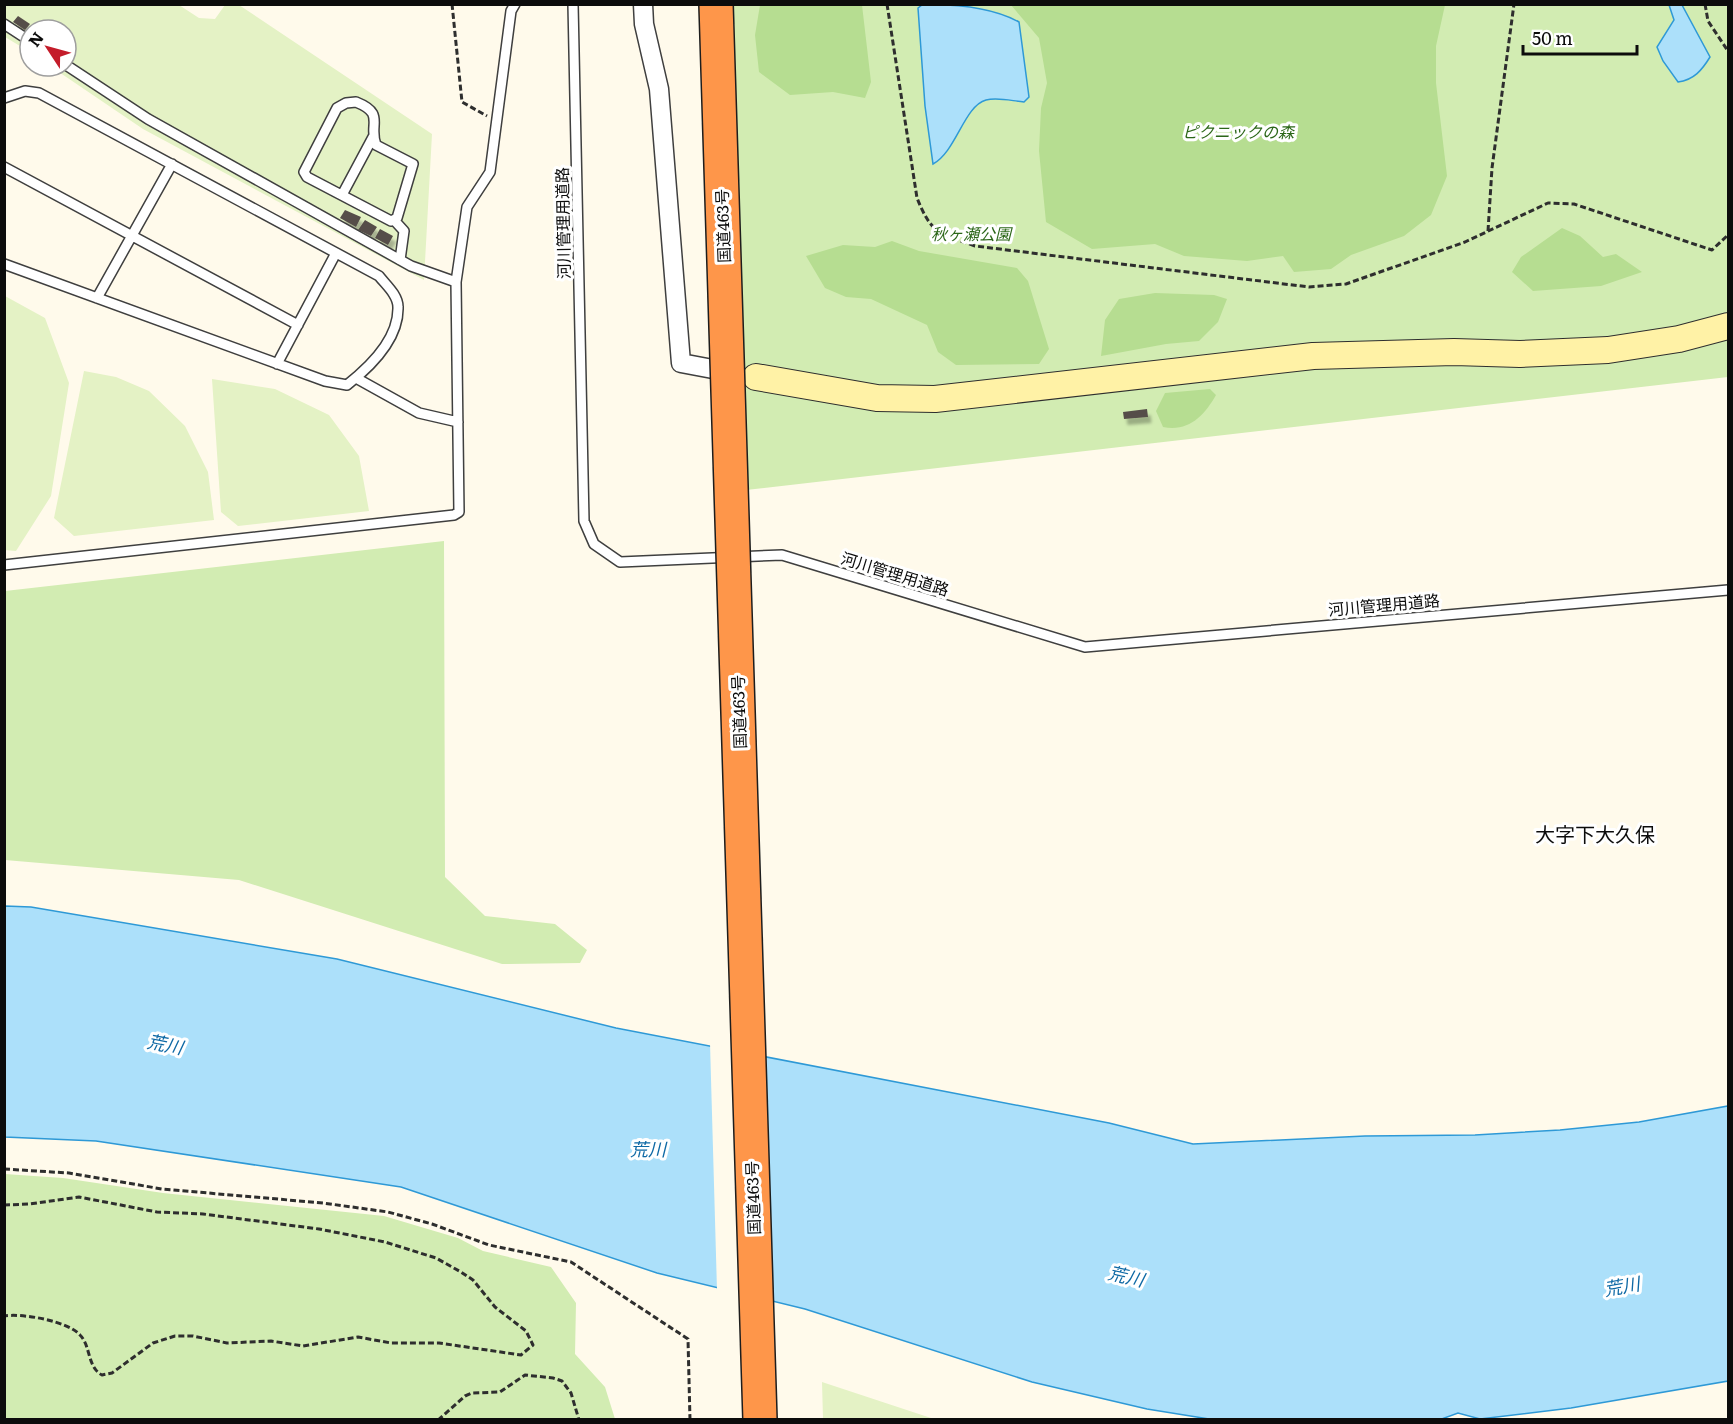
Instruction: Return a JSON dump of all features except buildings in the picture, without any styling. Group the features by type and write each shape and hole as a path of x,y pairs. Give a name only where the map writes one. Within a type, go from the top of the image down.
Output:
{"highway":[{"name":"国道463号","path":"695,4 738,1419"},
{"name":"国道463号","path":"716,4 760,1419"}],"street":[{"path":"643,4 644,24 659,89 681,363 877,398 935,399 1313,356 1454,352 1520,354 1608,350 1679,339 1728,326"}],"lane":[{"path":"4,565 454,515 459,512 456,282 467,207 489,172 511,11 515,4"},
{"name":"河川管理用道路","path":"573,4 584,521 594,544 620,562 782,555 1085,647 1728,590"},
{"path":"4,24 18,33"},
{"path":"78,73 148,119 400,260 456,282"},
{"path":"4,98 25,91 39,93 379,276 392,291 398,306 396,327 384,346 347,385 325,381 4,264"},
{"path":"342,195 373,137 376,125 374,114 368,107 356,102 346,103 336,108 303,172 307,177 391,221 394,220 404,231 400,260"},
{"path":"373,137 376,145 413,164 397,218 394,220"},
{"path":"97,298 172,164"},
{"path":"4,167 298,325"},
{"path":"277,364 336,253"},
{"path":"356,378 418,413 458,422"}],"path":[{"path":"453,4 462,102 497,121"},
{"path":"887,4 917,198 927,223 942,234 975,246 1309,287 1346,284 1465,242 1548,203 1574,204 1712,250 1728,235"},
{"path":"1488,231 1492,168 1514,4"},
{"path":"1705,4 1708,21 1728,51"},
{"path":"4,1169 69,1173 162,1190 323,1203 388,1212 432,1224 489,1245 571,1262 688,1339 690,1419"},
{"path":"4,1205 79,1197 158,1212 203,1214 319,1229 385,1242 436,1258 467,1276 495,1307 526,1331 533,1345 520,1355 439,1343 391,1343 358,1338 303,1346 271,1341 227,1343 193,1336 175,1336 153,1343 112,1372 102,1375 94,1369 86,1344 74,1330 36,1318 4,1316"},
{"path":"438,1419 465,1396 472,1393 500,1392 525,1375 562,1381 572,1393 579,1419"}],"green space":[{"path":"5,5 179,5 199,18 215,19 225,5 239,5 432,134 424,280 143,129 68,78 78,78 78,18 18,18 18,45 5,37"},
{"name":"秋ヶ瀬公園","path":"732,5 1728,5 1728,377 746,490"},
{"path":"760,5 862,5 871,82 865,98 833,92 790,95 759,72 755,35"},
{"name":"ピクニックの森","path":"1011,5 1445,5 1436,46 1436,83 1447,176 1431,215 1404,236 1351,255 1331,269 1294,272 1283,256 1247,261 1184,256 1155,244 1092,249 1046,222 1039,151 1041,108 1047,83 1039,38"},
{"path":"1562,228 1580,236 1603,257 1616,254 1642,272 1601,286 1533,291 1512,272 1521,257"},
{"path":"892,241 919,251 1017,268 1028,281 1049,349 1039,364 956,365 938,352 927,325 871,299 846,297 825,288 806,256 843,245 875,247"},
{"path":"1155,293 1214,295 1227,299 1218,322 1199,341 1166,344 1101,356 1105,320 1119,299"},
{"path":"5,296 45,318 69,383 51,496 16,551 4,550"},
{"path":"84,371 116,377 149,391 185,426 208,472 214,520 74,536 54,518"},
{"path":"212,379 275,389 329,415 359,456 369,511 238,526 221,512"},
{"path":"1210,389 1216,395 1195,421 1181,427 1163,427 1156,411 1165,393"},
{"path":"444,541 445,877 485,916 555,924 587,950 580,963 502,964 239,880 5,860 5,591"},
{"path":"5,1174 63,1178 163,1193 384,1216 458,1238 483,1251 551,1267 576,1303 575,1354 605,1387 615,1419 5,1419"},
{"path":"822,1382 934,1419 823,1419"}],"water":[{"path":"922,5 972,8 997,13 1019,22 1029,97 1024,102 995,99 978,104 948,150 933,164 925,106 918,8"},
{"path":"1669,5 1682,5 1710,57 1697,74 1678,82 1663,61 1657,47 1674,20"},
{"name":"荒川","path":"5,906 31,907 337,959 616,1028 1109,1123 1193,1144 1560,1130 1639,1122 1728,1106 1728,1381 1571,1408 1480,1419 1458,1413 1439,1420 1209,1419 1147,1409 1032,1382 805,1309 657,1273 401,1187 96,1141 5,1137"}],"pier":[{"path":"710,1043 763,1053 771,1303 717,1290"}],"district":[{"name":"大字下大久保","path":"1595,835"}]}
